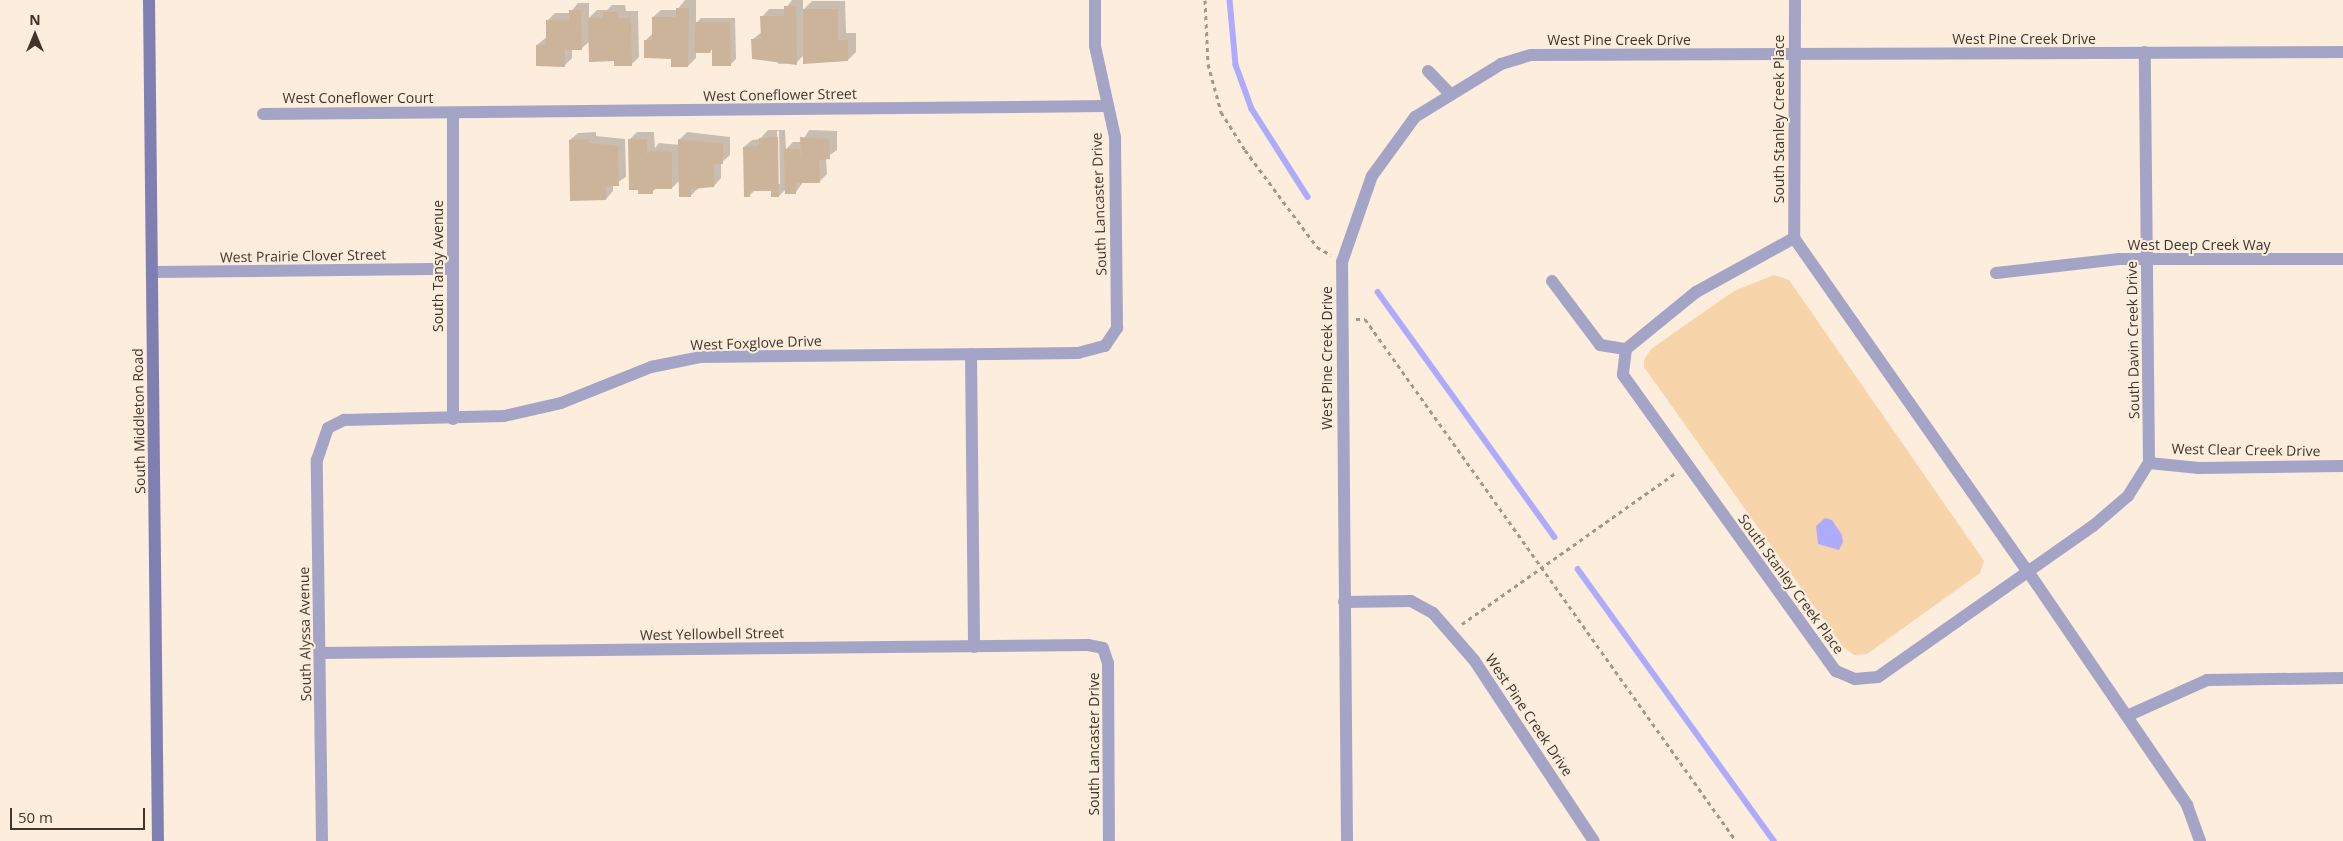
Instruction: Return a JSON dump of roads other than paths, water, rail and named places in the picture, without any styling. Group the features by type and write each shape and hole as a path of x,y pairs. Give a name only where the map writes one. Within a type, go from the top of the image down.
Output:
{"main road":[{"name":"South Middleton Road","path":"149,0 158,841"}],"street":[{"name":"South Lancaster Drive","path":"1095,0 1096,46 1115,137 1117,328 1105,346"},
{"name":"South Stanley Creek Place","path":"1794,0 1794,238"},
{"name":"South Davin Creek Drive","path":"2145,52 2149,463"},
{"name":"West Pine Creek Drive","path":"1347,841 1342,262 1372,176 1415,117 1501,64 1531,56 2343,52"},
{"path":"1428,72 1451,95"},
{"name":"West Coneflower Street","path":"453,113 1107,106"},
{"name":"West Coneflower Court","path":"262,114 453,113"},
{"name":"South Tansy Avenue","path":"453,113 454,419"},
{"path":"1552,281 1600,346 1626,349 1696,292 1794,238 2029,573 2187,805 2200,841"},
{"name":"West Deep Creek Way","path":"1996,273 2147,259 2343,259"},
{"name":"West Prairie Clover Street","path":"152,272 453,269"},
{"name":"West Foxglove Drive","path":"328,428 344,420 454,419 504,416 561,403 651,367 700,357 1078,353 1105,346"},
{"name":"South Stanley Creek Place","path":"1626,349 1623,375 1836,671 1855,679 1878,677 2029,573"},
{"path":"971,354 974,646"},
{"name":"South Alyssa Avenue","path":"322,841 317,460 328,428"},
{"path":"2029,573 2128,496 2149,463"},
{"name":"West Clear Creek Drive","path":"2149,463 2199,468 2343,466"},
{"name":"West Pine Creek Drive","path":"1344,602 1411,601 1433,613 1474,660 1594,841"},
{"name":"West Yellowbell Street","path":"320,653 1088,645 1103,648"},
{"name":"South Lancaster Drive","path":"1103,648 1108,663 1109,841"},
{"path":"2127,716 2207,680 2343,678"}],"water":[{"path":"1825,518 1832,520 1842,535 1843,542 1839,550 1818,544 1816,526"}],"waterway":[{"path":"1230,0 1236,65 1252,109 1308,197"},
{"path":"1378,292 1555,537"},
{"path":"1578,569 1774,841"}]}
